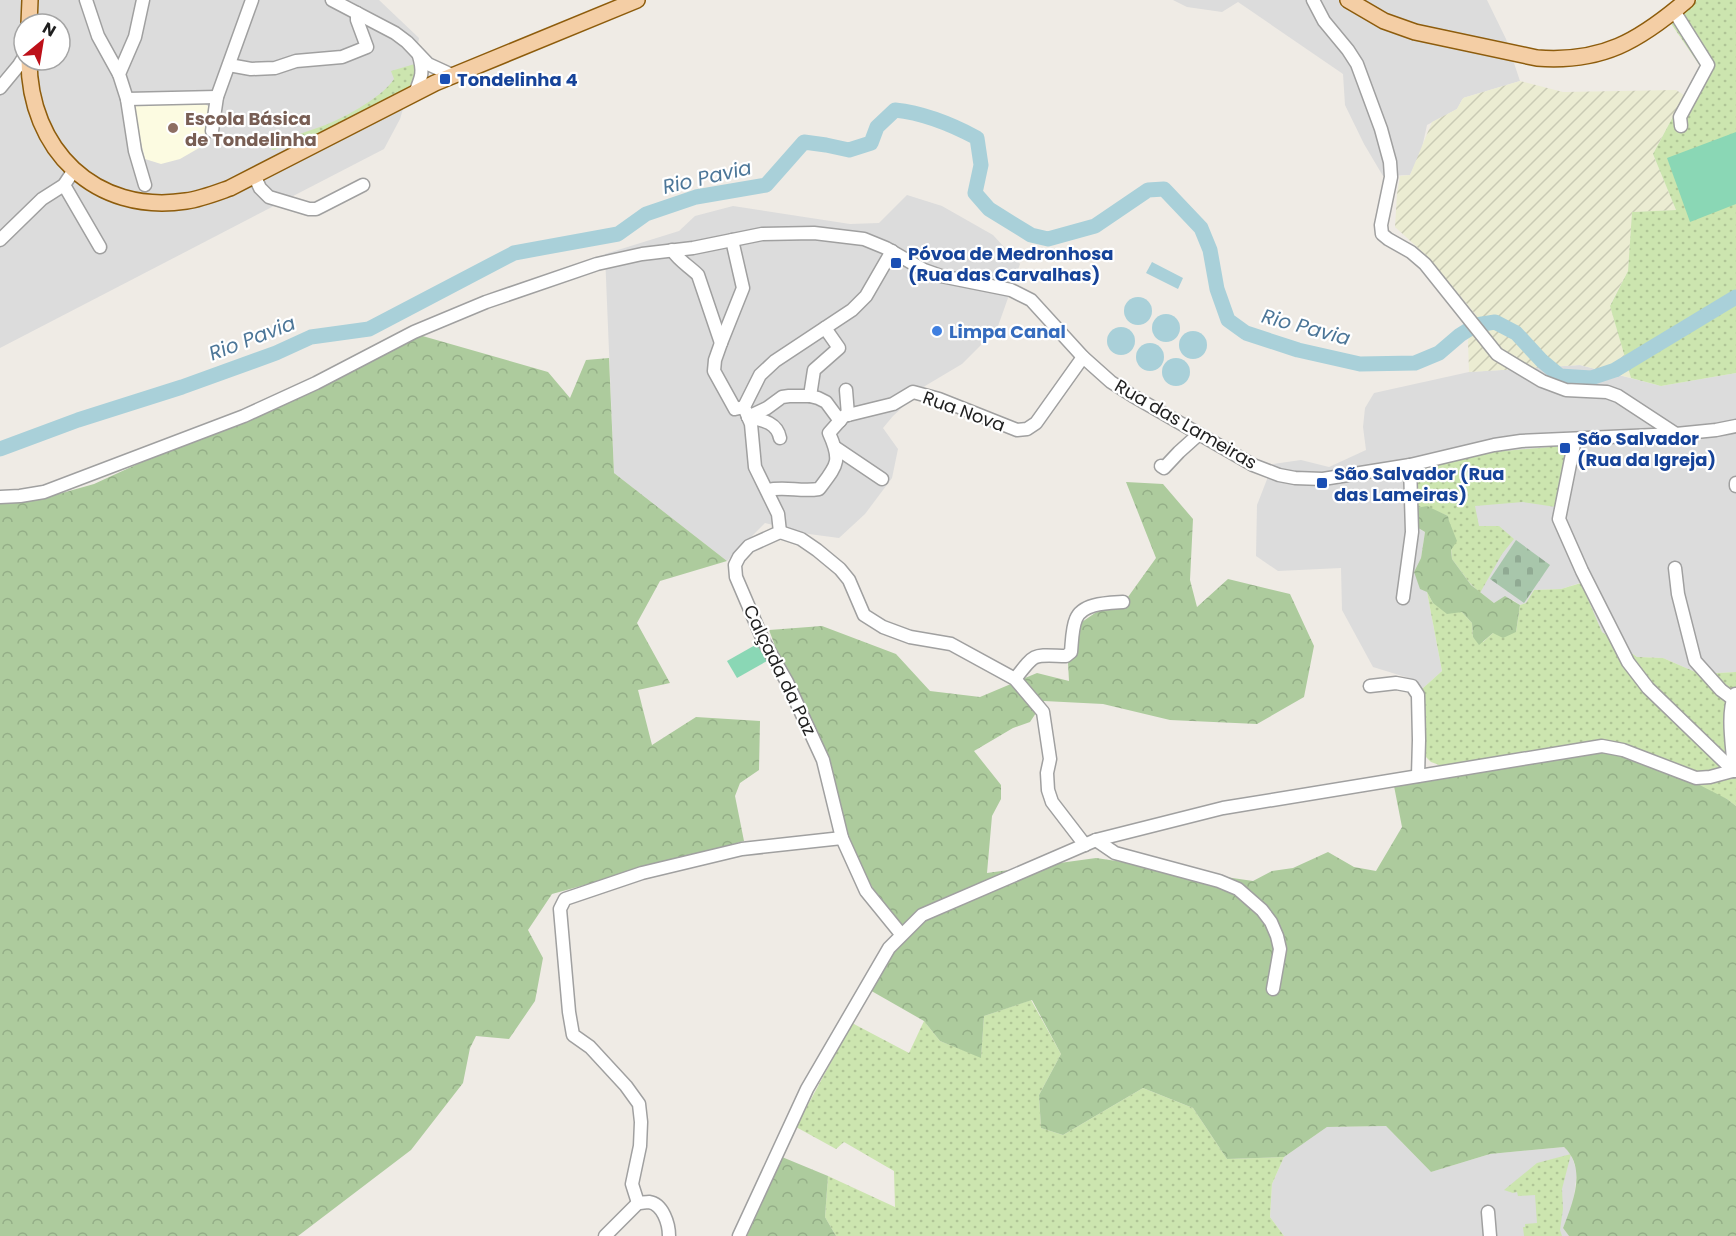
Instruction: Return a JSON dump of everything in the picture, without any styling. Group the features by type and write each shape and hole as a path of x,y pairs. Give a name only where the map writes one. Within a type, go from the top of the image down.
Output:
{"main road":[{"path":"30,72 31,93 44,131 56,152 74,170 91,182 120,196 142,202 189,201 210,196 254,175 415,93 431,76 452,75 637,0"},
{"path":"1348,0 1384,21 1415,32 1537,58 1556,59 1585,57 1606,52 1640,34 1687,0"},
{"path":"32,72 37,102 50,134 80,166 103,183 122,193 156,203"}],"street":[{"path":"86,0 98,36 119,74 127,99 135,151 145,185"},
{"path":"119,74 135,37 144,0"},
{"path":"212,131 217,97 252,0"},
{"path":"332,0 395,33 407,42 428,64 431,76"},
{"path":"1313,1 1324,21 1357,64 1384,140 1390,162 1390,177 1381,225 1382,234 1411,252 1425,264 1497,354 1542,381 1566,390 1607,392 1618,396 1676,434"},
{"path":"1674,11 1708,65 1680,117 1681,126"},
{"path":"229,65 251,69 275,68 296,62 342,57 367,47 357,20 357,13"},
{"path":"4,84 20,72"},
{"path":"4,84 21,81 31,93"},
{"path":"127,99 217,97"},
{"path":"1,235 42,199 64,185 74,170"},
{"path":"254,175 260,188 269,197 309,209 316,209 363,184"},
{"path":"64,185 100,247"},
{"name":"Rua das Lameiras","path":"0,497 44,492 206,432 316,383 414,332 486,303 600,263 762,234 814,233 864,239 892,251 924,270 941,276 1011,290 1031,300 1083,357 1111,382 1253,465 1279,475 1323,479 1410,465 1512,442 1676,434 1736,426"},
{"path":"732,240 743,288 715,360 714,371 735,409 776,427 780,438"},
{"path":"672,250 678,259 698,275 721,343"},
{"path":"892,251 866,296 852,310 775,361 760,375 746,412 751,424 755,467 778,514 780,532 801,539 840,569 849,580 864,615 883,627 910,637 951,644 1015,679 1043,712 1050,759 1047,773 1048,790 1052,802 1090,842 1115,852 1219,881 1238,890 1262,910 1278,936 1280,949 1273,989"},
{"path":"810,396 814,370 839,348 825,328"},
{"name":"Rua Nova","path":"844,418 893,404 913,392 939,399 1017,430 1027,429 1036,423 1083,357"},
{"path":"767,490 781,487 805,491 819,489 834,470 837,462 836,448 829,433 844,418 846,390"},
{"path":"746,412 767,408 782,397 810,396 826,402 844,418"},
{"path":"1650,417 1654,435"},
{"path":"1161,466 1164,468 1199,434"},
{"path":"1575,439 1559,519 1582,571 1628,662 1648,688 1735,771"},
{"path":"836,448 882,479"},
{"path":"1403,598 1412,532 1410,465"},
{"name":"Calçada da Paz","path":"780,532 749,546 735,565 736,577 763,640 787,682 823,760 842,838 866,891 902,934"},
{"path":"1675,568 1678,594 1695,661 1721,690 1735,696 1731,720 1735,771"},
{"path":"1015,679 1031,658 1038,655 1066,657 1071,652 1076,619 1085,608 1123,602"},
{"path":"1370,686 1396,684 1412,686 1418,695 1418,776"},
{"path":"739,1236 807,1089 889,948 922,915 1090,842 1223,808 1602,746 1623,750 1696,778 1735,771"},
{"path":"638,1203 632,1184 640,1146 639,1104 626,1086 590,1047 573,1035 560,909 565,899 642,873 742,849 842,838"},
{"path":"605,1236 638,1203 651,1202 660,1208 669,1228 669,1236"},
{"path":"1488,1212 1490,1236"}],"shaded area":[{"path":"0,0 379,0 419,38 413,75 400,119 384,149 0,348"},
{"path":"1173,0 1487,0 1506,39 1520,81 1463,98 1457,109 1427,125 1421,152 1410,175 1383,176 1345,105 1343,74 1238,2 1222,12 1187,7"},
{"path":"1520,81 1563,92 1676,90 1684,95 1653,154 1676,210 1632,212 1628,271 1610,305 1631,378 1580,365 1469,372 1468,341 1476,315 1428,257 1395,227 1400,176 1410,175 1432,122 1457,109 1463,98"},
{"name":"Escola Básica de Tondelinha","path":"202,102 212,112 206,144 180,159 161,164 145,159 133,110 136,104"},
{"path":"907,195 942,206 993,235 1020,264 997,329 962,364 925,386 883,428 898,449 892,478 865,514 839,538 809,534 765,523 727,561 614,473 605,254 679,231 695,216 733,206 850,224 879,223"},
{"path":"1580,365 1661,386 1736,373 1736,672 1700,674 1663,658 1637,657 1602,632 1580,583 1561,589 1534,590 1526,603 1520,605 1513,600 1494,603 1471,585 1452,559 1457,541 1419,529 1425,532 1421,558 1414,572 1427,592 1442,671 1422,689 1412,679 1373,667 1342,610 1341,568 1278,571 1256,556 1257,505 1273,464 1301,460 1329,467 1366,450 1363,427 1365,408 1374,393 1469,372"},
{"path":"1386,1126 1431,1172 1490,1154 1564,1147 1571,1154 1577,1172 1573,1205 1563,1228 1569,1236 1284,1236 1270,1217 1272,1184 1284,1157 1327,1127"}],"green space":[{"path":"1697,0 1736,0 1736,373 1661,386 1631,378 1610,306 1628,271 1632,212 1676,210 1653,154 1700,66 1670,22"},
{"path":"418,63 413,88 313,140 271,149 287,139 326,125 359,108 388,86 394,79 391,71"},
{"path":"1736,132 1736,204 1690,222 1667,158"},
{"path":"419,335 548,372 570,398 586,360 609,358 614,473 727,561 660,581 637,623 670,683 638,690 652,745 696,717 760,721 759,770 740,783 735,796 744,841 552,894 528,930 543,958 535,1001 509,1039 476,1036 470,1048 463,1083 411,1150 298,1236 0,1236 0,504 62,493 94,484"},
{"path":"1561,446 1567,452 1556,507 1523,502 1475,506 1479,526 1499,526 1514,539 1502,554 1480,593 1452,559 1448,516 1427,507 1416,508 1416,468 1471,454"},
{"path":"1126,482 1163,484 1193,519 1190,580 1197,607 1228,579 1290,594 1314,646 1304,697 1257,724 1170,720 1103,704 1044,701 1030,722 1013,728 974,751 1001,785 1001,799 992,816 987,873 1096,858 1253,881 1272,871 1293,868 1328,852 1354,867 1376,871 1402,827 1394,786 1442,766 1570,745 1601,742 1631,750 1727,799 1736,806 1736,1236 1569,1236 1563,1228 1574,1197 1576,1175 1571,1155 1564,1147 1490,1154 1431,1172 1386,1126 1327,1127 1284,1157 1227,1159 1193,1108 1143,1088 1063,1135 1041,1128 1039,1095 1061,1054 1032,1000 984,1016 981,1058 940,1041 924,1021 868,989 901,934 857,862 769,630 822,626 896,654 930,691 980,697 1037,673 1069,681 1068,663 1082,622 1128,597 1156,558"},
{"path":"1427,506 1448,516 1457,541 1451,550 1452,559 1471,585 1494,603 1505,596 1520,605 1516,632 1503,638 1493,633 1479,645 1473,637 1472,623 1462,612 1447,614 1433,603 1427,592 1420,589 1414,572 1421,558 1425,532 1415,526 1416,508"},
{"path":"1516,540 1550,565 1524,603 1490,579"},
{"path":"1581,583 1602,632 1637,657 1663,658 1700,674 1736,672 1736,806 1727,799 1570,745 1442,766 1431,762 1424,755 1422,689 1442,671 1427,592 1433,603 1462,612 1472,623 1473,637 1483,642 1493,633 1516,632 1520,605 1526,603 1534,590 1561,589"},
{"path":"757,644 767,661 737,678 727,661"},
{"path":"1031,1000 1061,1054 1039,1095 1041,1128 1063,1135 1143,1088 1193,1108 1227,1159 1284,1157 1272,1184 1270,1217 1284,1236 836,1236 825,1217 828,1176 895,1207 894,1171 844,1142 836,1149 796,1127 852,1023 909,1053 924,1021 940,1041 981,1057 984,1016"},
{"path":"1571,1154 1562,1189 1563,1209 1560,1230 1562,1236 1524,1236 1525,1224 1537,1223 1535,1195 1518,1196 1517,1192 1504,1190 1537,1163"},
{"path":"782,1157 828,1176 825,1217 836,1236 747,1236"}],"water":[{"path":"1152,262 1183,278 1178,289 1146,273"},
{"path":"1138,297 1148,301 1152,311 1148,321 1138,325 1128,321 1124,311 1128,301"},
{"path":"1166,314 1176,318 1180,328 1176,338 1166,342 1156,338 1152,328 1156,318"},
{"path":"1121,327 1131,331 1135,341 1131,351 1121,355 1111,351 1107,341 1111,331"},
{"path":"1193,331 1203,335 1207,345 1203,355 1193,359 1183,355 1179,345 1183,335"},
{"path":"1150,343 1160,347 1164,357 1160,367 1150,371 1140,367 1136,357 1140,347"},
{"path":"1176,358 1186,362 1190,372 1186,382 1176,386 1166,382 1162,372 1166,362"}],"waterway":[{"name":"Rio Pavia","path":"0,449 78,420 182,387 276,353 311,337 369,329 514,253 618,234 646,214 696,197 766,185 804,142 849,150 871,143 877,127 895,110 937,120 977,138 981,165 975,193 989,209 1031,235 1048,239 1095,226 1148,190 1164,189 1201,228 1210,250 1217,289 1228,320 1246,333 1298,350 1360,364 1415,363 1439,353 1476,325 1495,322 1516,333 1542,361 1560,376 1591,378 1615,370 1736,297"}],"place":[{"name":"Tondelinha 4","path":"445,79"},
{"name":"Escola Básica de Tondelinha","path":"173,128"},
{"name":"Póvoa de Medronhosa (Rua das Carvalhas)","path":"896,263"},
{"name":"Limpa Canal","path":"937,331"},
{"name":"São Salvador (Rua da Igreja)","path":"1565,448"},
{"name":"São Salvador (Rua das Lameiras)","path":"1322,483"}]}
